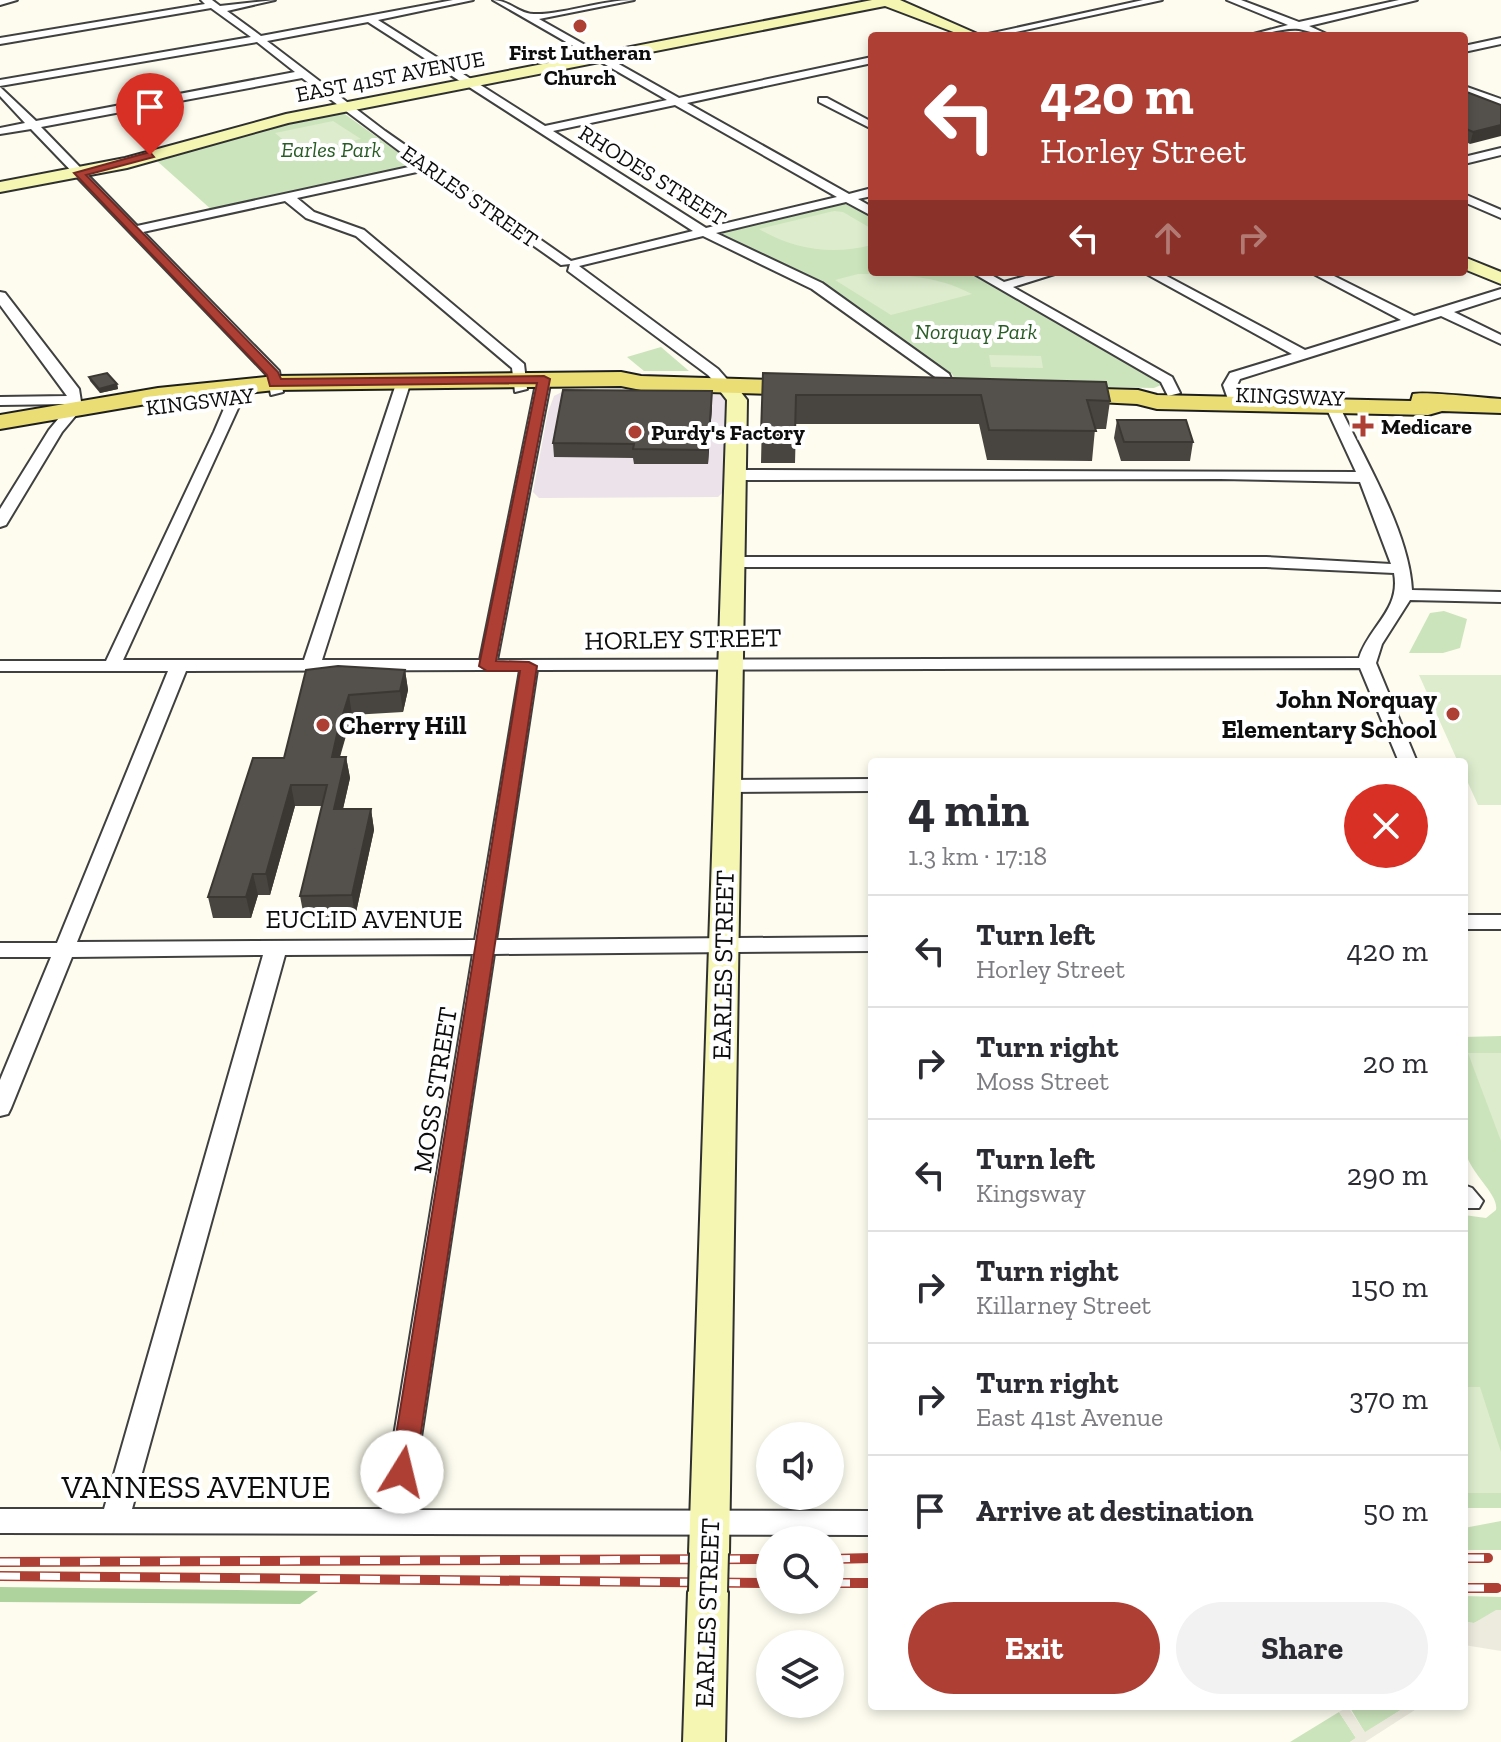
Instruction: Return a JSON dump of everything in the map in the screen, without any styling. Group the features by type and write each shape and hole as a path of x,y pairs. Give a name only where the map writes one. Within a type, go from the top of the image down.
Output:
{"main road":[{"name":"KINGSWAY","path":"0,422 70,410 276,388 532,384 619,389 641,383 834,389"},
{"name":"KINGSWAY","path":"1042,394 1138,397 1173,393 1332,405 1428,408 1441,404"},
{"name":"KINGSWAY","path":"1138,397 1157,402 1235,398 1428,400 1441,404 1501,406"},
{"name":"KINGSWAY","path":"0,432 70,410"}],"street":[{"path":"0,2 12,0"},
{"path":"0,41 213,5 270,0"},
{"path":"0,83 468,0"},
{"path":"498,0 868,210"},
{"path":"530,18 629,0"},
{"path":"887,0 956,32"},
{"path":"887,0 965,32"},
{"name":"EAST 41ST AVENUE","path":"0,187 134,159 346,107 887,0"},
{"path":"1003,32 1157,0"},
{"path":"1232,0 1316,32"},
{"path":"1268,32 1412,0"},
{"name":"EARLES STREET","path":"213,5 346,107 571,264 713,372 737,397 704,1742"},
{"name":"RHODES STREET","path":"370,19 704,233 817,286 944,377 943,392"},
{"path":"1468,48 1501,41"},
{"path":"543,130 868,61"},
{"path":"0,131 304,74"},
{"path":"0,90 274,374 276,388"},
{"path":"1468,91 1501,103"},
{"path":"823,100 868,124"},
{"path":"1468,160 1499,153"},
{"path":"134,230 428,166"},
{"path":"571,264 868,193"},
{"path":"288,197 310,215 360,233 519,367 532,384 487,666"},
{"path":"1468,200 1501,214"},
{"path":"1468,264 1501,279"},
{"path":"984,276 1167,380 1173,393"},
{"path":"1003,286 1040,276"},
{"path":"1157,276 1303,354"},
{"path":"1324,276 1412,320"},
{"path":"1235,398 1232,377 1501,293"},
{"path":"0,296 74,392 70,410 0,522"},
{"path":"1441,311 1501,340"},
{"path":"311,666 403,385"},
{"path":"112,666 221,432 233,391"},
{"path":"0,401 70,410"},
{"path":"1332,405 1399,555 1402,569 1404,595 1368,650 1367,663 1406,758"},
{"path":"736,475 1221,474 1362,477"},
{"path":"733,562 1266,562 1402,569"},
{"path":"1404,595 1501,597"},
{"name":"HORLEY STREET","path":"0,666 1367,663"},
{"path":"0,1108 179,666"},
{"name":"MOSS STREET","path":"394,1522 529,666"},
{"path":"726,786 868,785"},
{"path":"1468,922 1501,922"},
{"name":"EUCLID AVENUE","path":"0,950 868,944"},
{"path":"114,1522 276,948"},
{"name":"VANNESS AVENUE","path":"0,1521 394,1522 709,1556 868,1524"}],"shaded area":[{"path":"562,392 720,395 725,400 723,492 718,497 539,498 533,492 548,412 554,396"},
{"path":"1501,1610 1501,1651 1468,1646 1468,1622 1474,1623"},
{"path":"1350,1710 1365,1732 1401,1710 1415,1710 1365,1742 1350,1742 1356,1738 1339,1712"}],"green space":[{"name":"Earles Park","path":"342,112 416,165 213,211 157,161 294,121"},
{"path":"333,121 361,139 298,152 275,133"},
{"name":"Norquay Park","path":"841,202 868,215 868,276 976,276 1159,380 1161,385 1154,388 972,384 955,380 952,374 819,282 718,234"},
{"path":"834,211 843,212 868,227 868,246 843,250 814,249 786,242 759,229"},
{"path":"858,274 909,276 944,283 972,294 891,315 835,280"},
{"path":"661,347 689,371 644,371 627,357"},
{"path":"989,355 1041,356 1043,368 991,367"},
{"path":"1444,611 1467,619 1460,648 1443,653 1409,653 1430,613"},
{"path":"1419,675 1501,675 1501,805 1478,805 1468,783 1468,758 1456,758"},
{"path":"1501,1036 1501,1508 1468,1508 1468,1216 1486,1218 1496,1210 1496,1204 1468,1160 1468,1037"},
{"path":"1468,1053 1501,1053 1501,1141"},
{"path":"1468,1387 1480,1387 1501,1452 1501,1493 1468,1493"},
{"path":"1501,1521 1501,1550 1468,1550 1468,1527"},
{"path":"0,1587 318,1591 300,1604 0,1602"},
{"path":"1468,1596 1501,1597 1501,1610 1474,1623 1468,1622"},
{"path":"1351,1710 1401,1710 1365,1733"},
{"path":"1339,1712 1356,1738 1350,1742 1290,1742"}],"building":[{"path":"1468,93 1501,105 1501,125 1473,132 1468,130"},
{"path":"107,373 117,384 99,389 89,377"},
{"path":"763,373 1106,382 1110,401 1087,400 1096,431 989,430 981,395 796,395 795,434 761,434"},
{"name":"Purdy's Factory","path":"563,390 712,391 708,450 633,449 634,444 553,443"},
{"path":"1117,420 1186,420 1193,442 1124,442"},
{"path":"338,666 405,670 400,691 349,695 338,730 332,757 346,757 334,809 371,809 352,895 300,896 327,785 291,785 266,874 253,874 246,897 208,897 253,758 284,758 306,670"}],"waterway":[{"path":"925,333 957,338"}],"railway":[{"path":"844,1559 868,1558"},
{"path":"1468,1558 1488,1558"},
{"path":"0,1562 756,1559"},
{"path":"0,1576 756,1583"},
{"path":"844,1583 868,1583"},
{"path":"1468,1588 1497,1588"}],"place":[{"name":"First Lutheran Church","path":"580,26"},
{"name":"Medicare","path":"1363,426"},
{"name":"Purdy's Factory","path":"635,432"},
{"name":"John Norquay Elementary School","path":"1453,714"},
{"name":"Cherry Hill","path":"323,725"}],"route":[{"path":"150,155 79,173 274,374 275,383 544,379 487,666 529,666 402,1472"}]}
